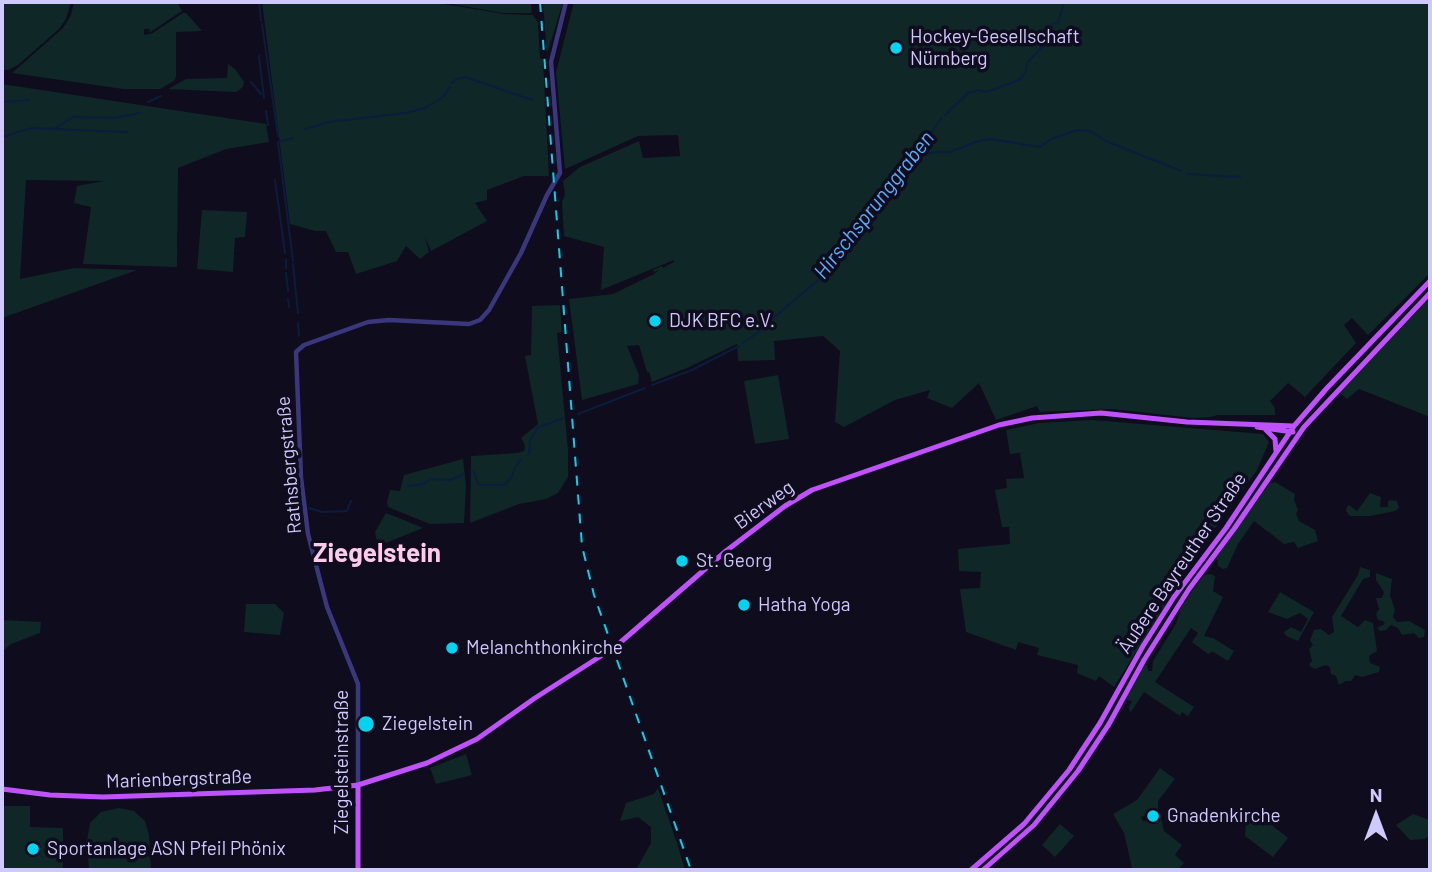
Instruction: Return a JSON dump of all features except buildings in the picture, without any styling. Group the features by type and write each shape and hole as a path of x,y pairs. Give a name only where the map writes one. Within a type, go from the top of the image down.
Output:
{"main road":[{"name":"Äußere Bayreuther Straße","path":"971,870 1024,824 1069,771 1104,718 1138,654 1174,597 1226,528 1292,429 1327,388 1430,281"},
{"name":"Äußere Bayreuther Straße","path":"983,870 1034,825 1078,771 1183,598 1299,434 1329,398 1430,293"},
{"name":"Bierweg","path":"358,785 427,763 477,739 542,693 615,647 708,566 785,506 812,491 999,425 1024,419 1101,413 1179,422 1292,429"},
{"name":"Bierweg","path":"1251,425 1266,430 1292,429"},
{"path":"1292,429 1299,434"},
{"path":"1266,430 1275,439 1276,451"},
{"name":"Marienbergstraße","path":"2,789 47,795 103,797 309,791 358,785"},
{"name":"Ziegelsteinstraße","path":"358,785 358,870"}],"street":[{"name":"Rathsbergstraße","path":"348,656 320,586 307,529 300,464 297,349 368,321 466,324 482,318 521,253 560,173 551,62 566,2"},
{"name":"Ziegelsteinstraße","path":"348,656 359,687 358,785"}],"green space":[{"path":"2,2 71,2 66,19 59,29 18,65 8,70 2,69"},
{"path":"74,2 177,2 182,11 149,33 150,29 144,29 144,35 151,34 183,13 202,31 176,32 176,77 160,89 123,89 12,73 63,28 71,15"},
{"path":"262,2 432,2 504,14 533,15 538,23 540,58 543,59 549,176 524,176 487,190 487,200 475,203 487,221 431,251 425,237 429,252 420,259 406,246 397,261 356,274 348,252 336,252 326,231 290,224"},
{"path":"440,2 531,2 532,13 503,13"},
{"path":"543,2 563,2 547,54"},
{"path":"574,2 1430,2 1430,273 1368,335 1352,318 1344,325 1356,343 1305,397 1288,383 1270,401 1275,408 1275,415 1193,418 1112,409 1040,412 1037,406 996,420 979,383 952,408 927,398 930,390 895,400 844,427 835,422 840,351 823,336 774,341 775,360 738,361 737,344 652,382 639,345 627,346 639,375 638,384 582,400 569,299 613,294 654,274 659,270 653,270 662,266 663,268 674,260 601,290 604,247 564,236 563,181 580,167 639,141 643,158 680,156 678,135 638,136 565,169 556,72"},
{"path":"228,64 244,82 243,87 236,92 168,89 186,79 227,78"},
{"path":"2,84 266,124 269,142 226,149 178,168 177,267 83,264 91,207 74,203 77,186 104,181 26,180 20,279 74,268 137,270 2,318"},
{"path":"202,210 247,212 245,237 235,238 233,272 197,269"},
{"path":"1430,298 1430,417 1359,389 1347,399 1339,392"},
{"path":"560,305 562,332 557,333 568,477 558,493 546,499 519,504 470,523 471,456 524,451 525,445 521,438 538,424 525,356 531,355 532,306"},
{"path":"778,375 789,439 755,444 744,381"},
{"path":"1092,420 1263,434 1269,442 1257,470 1182,574 1183,578 1114,687 1099,676 1096,681 1077,673 1078,665 1037,655 1039,648 1018,642 1016,650 966,632 960,589 980,588 981,572 959,571 958,549 1010,544 1009,527 1002,527 995,490 1007,488 1006,479 1024,478 1020,453 1010,454 1006,430 1039,423"},
{"path":"463,459 466,486 464,523 430,524 388,507 390,490 400,491 404,475"},
{"path":"1275,482 1295,494 1299,521 1315,530 1318,541 1298,548 1294,542 1284,544 1254,521 1238,544 1227,568 1218,566 1217,556 1269,484"},
{"path":"1370,493 1381,497 1380,507 1388,507 1388,501 1391,500 1397,501 1399,508 1370,516 1350,516 1346,511 1347,507 1349,505 1357,511"},
{"path":"386,513 423,528 378,546 375,532"},
{"path":"1360,567 1370,570 1370,577 1363,579 1341,616 1358,627 1365,620 1373,623 1377,651 1369,656 1370,663 1380,667 1379,672 1362,677 1355,675 1351,681 1339,685 1336,676 1331,674 1330,667 1326,665 1315,669 1309,664 1312,661 1309,649 1313,645 1310,640 1314,630 1321,629 1329,635 1334,632 1332,617 1358,575"},
{"path":"1376,573 1392,579 1390,595 1395,610 1393,617 1397,622 1409,621 1425,630 1424,637 1419,638 1414,633 1402,635 1398,628 1391,625 1386,630 1380,631 1377,628 1385,624 1378,620 1376,614 1379,609 1376,598 1382,598 1384,592 1376,580"},
{"path":"1204,575 1215,576 1213,591 1223,597 1204,636 1213,638 1234,651 1228,661 1213,652 1208,654 1192,642 1198,633 1191,628 1155,682 1194,707 1188,716 1182,712 1180,716 1144,692 1130,713 1132,701 1126,697 1144,664 1147,665 1148,671 1152,671 1153,661 1176,624 1181,608"},
{"path":"1280,592 1314,612 1298,641 1286,636 1284,632 1291,627 1301,632 1308,619 1300,613 1287,619 1268,612"},
{"path":"246,604 275,604 284,613 280,635 244,632"},
{"path":"2,620 41,622 40,633 11,644 2,652"},
{"path":"466,754 472,775 436,784 430,768"},
{"path":"1160,768 1175,779 1158,801 1158,810 1141,817 1143,821 1161,819 1164,831 1182,845 1175,855 1184,863 1178,870 1126,870 1132,868 1124,833 1113,814 1137,800"},
{"path":"658,788 685,870 636,870 651,843 651,827 638,817 620,821 626,803 654,794"},
{"name":"Sportanlage ASN Pfeil Phönix","path":"2,806 30,806 30,827 63,828 63,870 2,870"},
{"path":"119,808 134,811 145,821 149,835 151,870 89,870 87,841 90,823 101,812"},
{"path":"1413,814 1430,820 1430,836 1410,840 1396,825"},
{"path":"1259,815 1288,838 1273,857 1245,836 1246,819"},
{"path":"1060,824 1074,836 1055,857 1042,845"}],"waterway":[{"path":"259,2 261,21"},
{"name":"Hirschsprunggraben","path":"945,115 968,93 978,90 987,92 1019,80 1026,72 1027,63 1048,41 1053,24 1058,23 1064,2"},
{"path":"262,24 278,136"},
{"path":"259,56 264,98"},
{"path":"452,83 465,77 532,100"},
{"path":"251,82 261,94"},
{"path":"305,129 329,122 425,108 443,97 450,87"},
{"path":"148,102 161,96"},
{"path":"2,102 29,100"},
{"path":"266,111 268,125"},
{"path":"54,129 73,117 115,118 140,113"},
{"name":"Hirschsprunggraben","path":"772,319 824,275 860,231 901,166 913,157 921,141 942,118"},
{"path":"2,137 32,128 127,132"},
{"path":"913,157 950,152 991,139 1040,147 1051,139 1077,130 1090,131 1108,142 1181,171"},
{"path":"293,138 278,142 293,261"},
{"path":"1188,174 1240,177"},
{"path":"275,180 285,253"},
{"path":"286,260 286,268"},
{"path":"293,264 298,313"},
{"path":"286,273 288,291"},
{"path":"288,299 289,307"},
{"path":"298,323 299,336"},
{"name":"Hirschsprunggraben","path":"743,343 760,331 763,325"},
{"name":"Hirschsprunggraben","path":"652,385 692,370 739,346"},
{"name":"Hirschsprunggraben","path":"578,414 645,388"},
{"name":"Hirschsprunggraben","path":"529,454 530,441 537,428 563,418"},
{"name":"Hirschsprunggraben","path":"471,472 474,472 480,485 504,485 512,477 521,460"},
{"name":"Hirschsprunggraben","path":"408,486 423,484 431,479 450,480 464,474"},
{"name":"Hirschsprunggraben","path":"309,508 322,512 347,511 351,501"}],"railway":[{"path":"540,2 582,546 594,595 691,870"}],"place":[{"name":"Hockey-Gesellschaft Nürnberg","path":"896,48"},
{"name":"DJK BFC e.V.","path":"655,321"},
{"name":"St. Georg","path":"682,561"},
{"name":"Hatha Yoga","path":"744,605"},
{"name":"Melanchthonkirche","path":"452,648"},
{"name":"Ziegelstein","path":"366,724"},
{"name":"Gnadenkirche","path":"1153,816"},
{"name":"Sportanlage ASN Pfeil Phönix","path":"33,849"}],"district":[{"name":"Ziegelstein","path":"377,553"}]}
